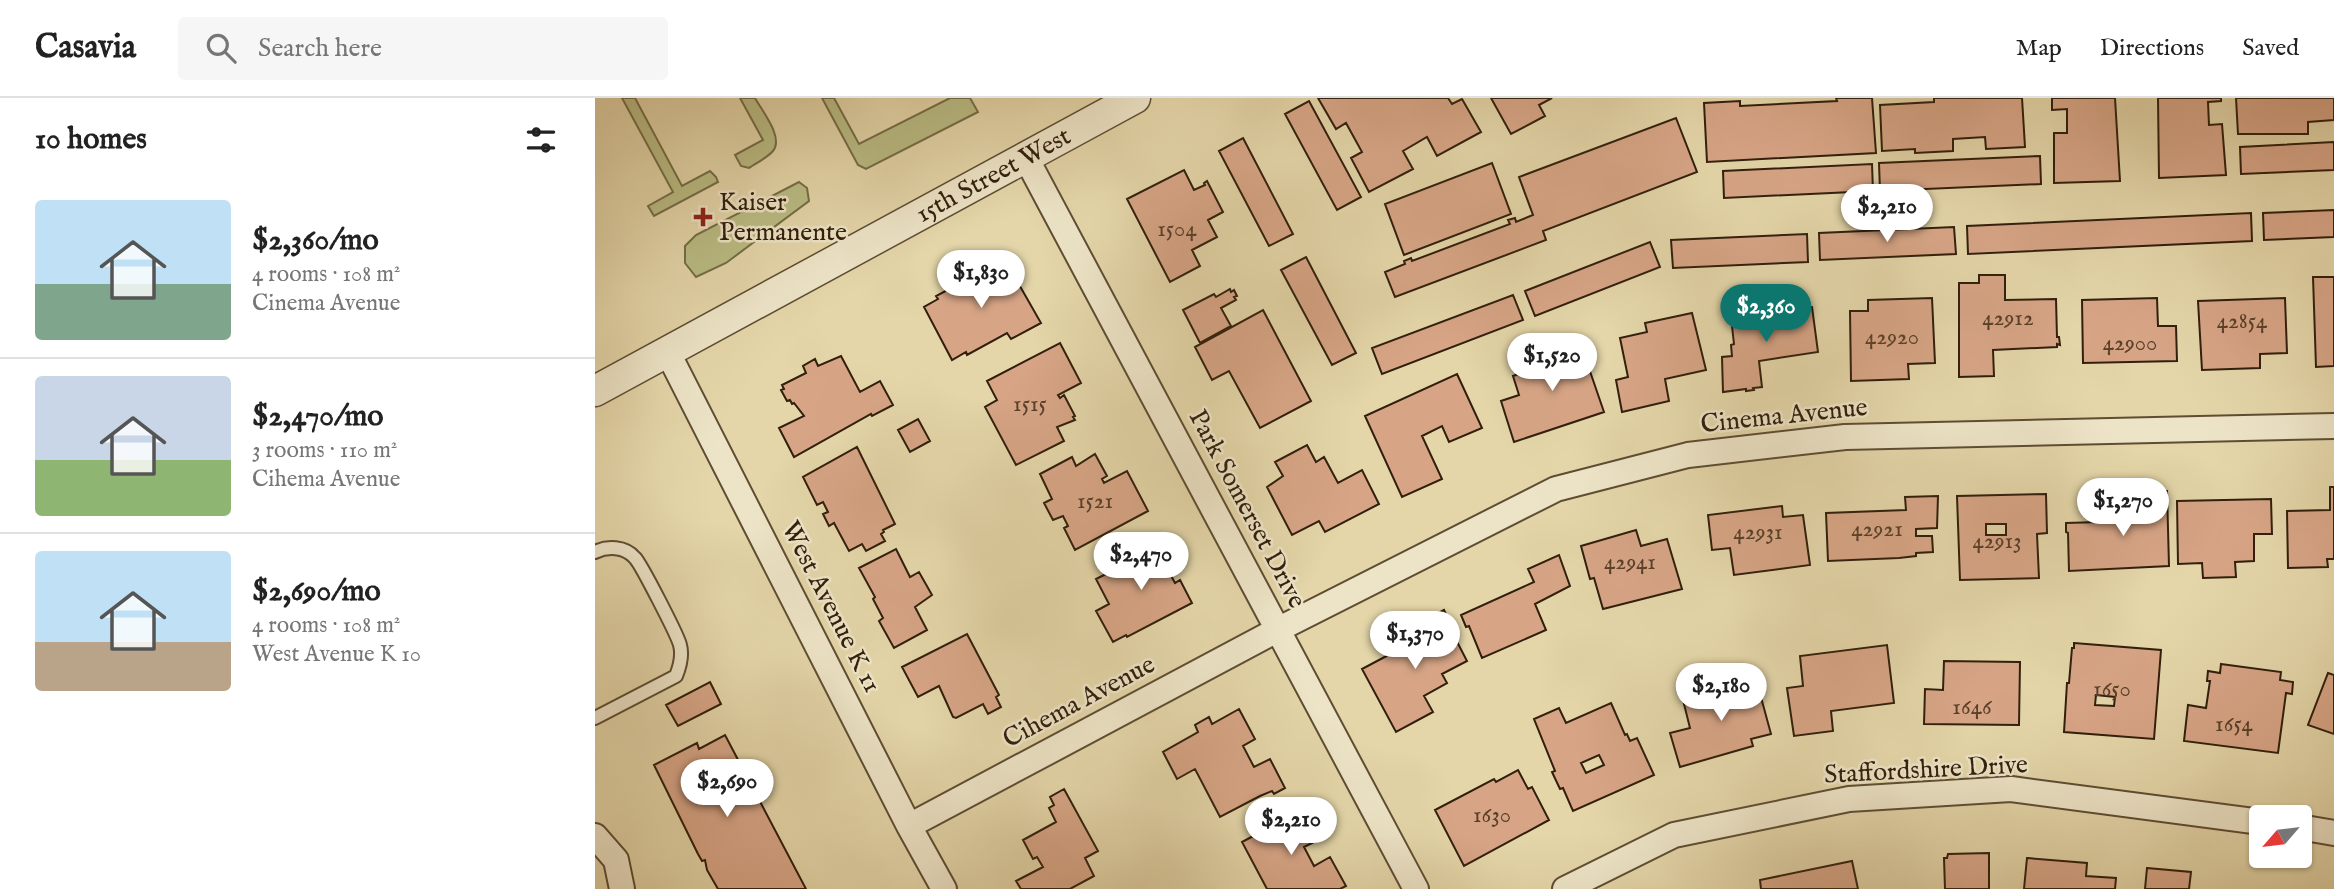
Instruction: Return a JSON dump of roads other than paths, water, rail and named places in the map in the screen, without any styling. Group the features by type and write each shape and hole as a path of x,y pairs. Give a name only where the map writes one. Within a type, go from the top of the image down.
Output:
{"street":[{"name":"15th Street West","path":"595,391 1135,98"},
{"name":"Park Somerset Drive","path":"1025,156 1416,889"},
{"name":"West Avenue K 11","path":"667,351 909,826 944,889"},
{"name":"Cinema Avenue","path":"1277,630 1556,489 1688,455 1846,437 2334,426"},
{"name":"Cihema Avenue","path":"909,826 1277,630"},
{"name":"Staffordshire Drive","path":"1565,889 1674,835 1849,799 2011,789 2249,820"},
{"path":"2312,829 2334,833"},
{"path":"595,836 616,860 622,889"}],"lane":[{"path":"595,552 604,548 620,548 635,557 680,644 682,663 676,676 595,718"}],"place":[{"name":"Kaiser Permanente","path":"703,217"}]}
